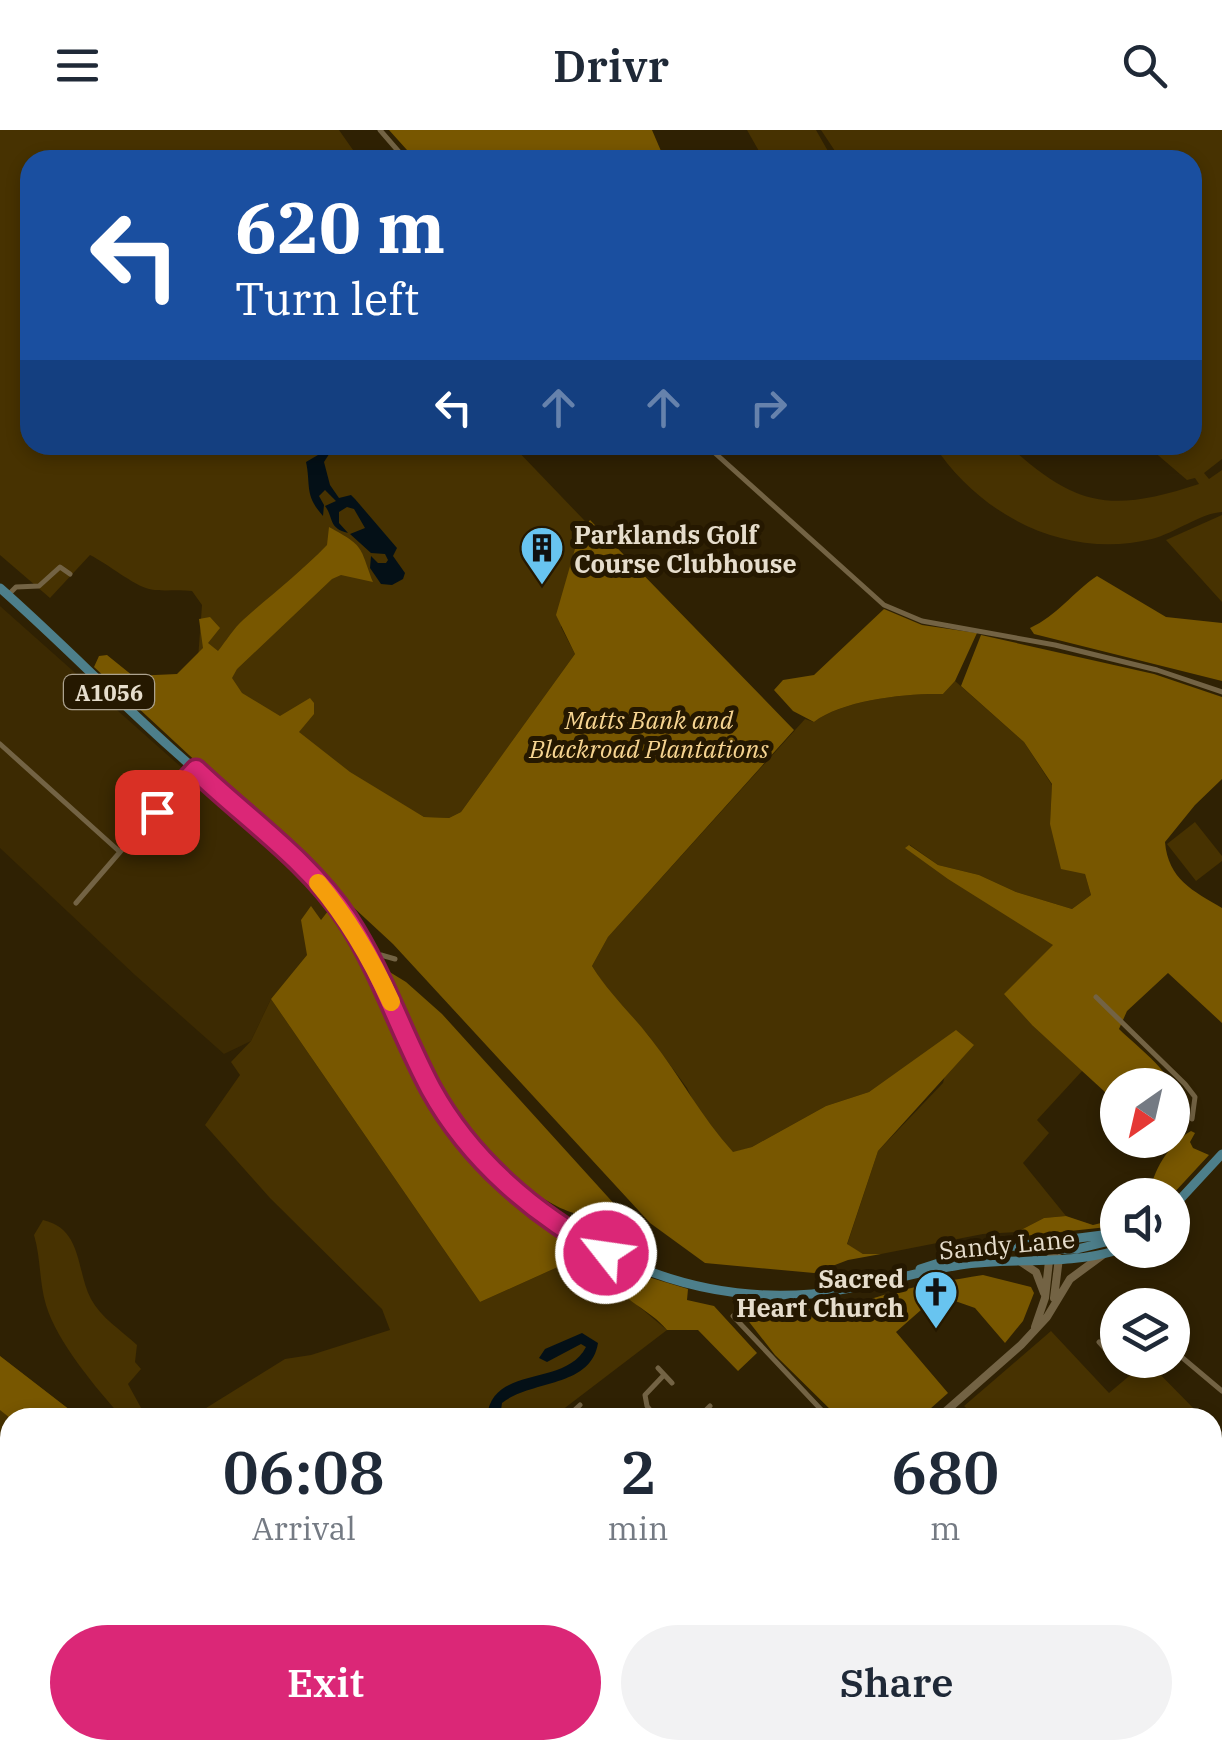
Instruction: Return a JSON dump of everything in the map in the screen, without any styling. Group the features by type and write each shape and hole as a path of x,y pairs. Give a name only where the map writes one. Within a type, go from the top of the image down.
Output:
{"main road":[{"name":"Sandy Lane","path":"4,591 312,877 344,914 372,960 446,1113 498,1175 544,1215 581,1240 660,1275 759,1296 864,1287 972,1263 1100,1254"},
{"path":"1190,1187 1222,1154"},
{"name":"Sandy Lane","path":"900,1278 950,1258 987,1250 1100,1238"},
{"path":"987,1250 1054,1258 1100,1243"},
{"path":"1049,1300 1100,1257"},
{"path":"949,1408 1047,1317 1054,1258"},
{"path":"1020,1262 1038,1275 1049,1300"}],"street":[{"path":"380,130 397,150"},
{"path":"717,455 884,605 922,621 1072,649 1157,670 1222,692"},
{"path":"4,591 40,586 60,567 70,574"},
{"path":"0,744 120,852"},
{"path":"76,903 196,770"},
{"path":"372,960 382,955 395,959"},
{"path":"1096,997 1134,1030 1196,1097 1192,1119"},
{"path":"733,1316 820,1408"},
{"path":"1190,1364 1222,1392"},
{"path":"658,1368 672,1383"},
{"path":"647,1408 646,1396 664,1375"}],"shaded area":[{"path":"0,130 339,130 353,150 20,150 20,455 522,455 607,544 561,627 575,654 461,812 449,818 424,817 374,788 323,771 198,659 202,605 192,591 143,587 90,555 50,598 0,555"},
{"path":"747,130 816,130 827,150 758,150"},
{"path":"821,130 1222,130 1222,459 1204,473 1209,479 1222,470 1222,512 1152,539 1120,544 1058,537 1028,527 1001,511 976,493 942,455 1019,455 1054,481 1096,499 1142,499 1199,484 1195,478 1187,480 1158,455 1202,455 1202,150 834,150"},
{"path":"318,455 329,455 324,462 330,485 339,498 351,495 397,548 393,556 405,573 403,579 392,585 381,584 370,568 371,556 378,563 386,563 385,554 371,553 350,534 365,528 354,509 347,507 339,512 339,523 348,533 337,528 325,506 336,501 325,490 319,496 324,505 323,516 309,490 306,462"},
{"path":"1222,515 1222,602 1166,540"},
{"path":"0,606 298,871 328,911 307,955 271,999 251,1041 224,1054 0,848"},
{"path":"955,681 1024,742 1052,785 1050,824 1085,874 1091,895 1072,909 1016,892 979,875 938,865 910,845 906,848 1054,945 1033,1026 1083,1070 1037,1120 1049,1133 1023,1163 1066,1216 1044,1218 1017,1232 863,1254 847,1245 878,1151 943,1083 956,1031 869,1092 826,1106 752,1147 732,1153 698,1111 687,1088 648,1035 612,997 592,966 608,937 805,719 814,722 841,708 876,699 943,694"},
{"path":"1195,822 1222,856 1222,861 1196,881 1167,844"},
{"path":"271,999 480,1302 589,1253 610,1266 635,1273 620,1271 612,1284 667,1330 565,1408 206,1408 285,1359 311,1355 390,1330 382,1309 270,1198 205,1125 240,1075 231,1062 251,1041"},
{"path":"43,1220 65,1232 95,1306 137,1345 135,1362 141,1369 128,1384 141,1408 114,1408 68,1349 51,1319 44,1296 34,1235"},
{"path":"1051,1331 1109,1393 1127,1378 1164,1378 1193,1408 966,1408"},
{"path":"582,1333 598,1343 593,1358 572,1376 514,1396 502,1403 501,1408 490,1408 502,1389 562,1368 576,1360 586,1347 581,1344 547,1362 539,1358 545,1349"},
{"path":"0,1356 67,1408 0,1408"}],"green space":[{"path":"389,130 652,130 661,150 407,150"},
{"name":"Matts Bank and Blackroad Plantations","path":"590,520 794,730 608,937 592,966 599,976 651,1039 733,1152 752,1147 826,1106 869,1092 956,1030 974,1045 878,1151 847,1244 863,1254 881,1254 848,1260 814,1273 705,1263 650,1223 393,944 94,667 99,656 107,655 133,676 177,674 203,648 199,619 210,617 220,628 208,643 218,651 240,623 327,545 329,527 359,548 373,582 341,575 332,579 232,678 242,693 280,716 310,698 314,714 299,732 350,772 424,817 449,818 461,812 575,654 556,615 579,535"},
{"path":"1097,576 1166,617 1222,623 1222,681 1034,634 1030,628"},
{"path":"884,609 922,625 977,633 955,681 943,694 858,703 814,722 793,711 774,690 783,680 814,675"},
{"path":"981,635 1154,674 1222,697 1222,779 1165,842 1177,875 1222,908 1222,1023 1168,973 1127,1011 1119,1029 1160,1068 1100,1068 1100,1087 1004,994 1053,945 905,848 909,845 938,865 979,875 1016,892 1072,909 1091,895 1085,874 1061,869 1050,824 1052,784 1024,742 961,686"},
{"path":"311,906 321,920 328,911 365,960 424,1094 456,1142 518,1203 589,1253 480,1302 271,999 307,955 301,920"},
{"path":"388,971 442,1014 617,1207 591,1215 567,1211 508,1174 484,1151 462,1125 427,1066"},
{"path":"1190,1142 1193,1148 1209,1155 1188,1178 1154,1178 1163,1159 1190,1158"},
{"path":"1066,1216 1093,1225 1100,1223 1100,1228 1023,1236 1017,1232 1044,1218"},
{"path":"610,1271 635,1273 688,1289 687,1300 714,1306 757,1353 738,1371 698,1330 667,1330 620,1292 608,1275"},
{"path":"983,1275 1031,1287 1034,1293 1023,1321 1005,1343 975,1308 938,1295 896,1332 948,1393 931,1408 829,1408 775,1355 732,1300 811,1301 825,1309"},
{"path":"0,1356 67,1408 0,1408"}],"slow traffic":[{"path":"318,883 344,914 372,960 391,1002"}],"place":[{"name":"Parklands Golf Course Clubhouse","path":"542,586"},
{"name":"Sacred Heart Church","path":"936,1330"}],"route":[{"path":"157,812 196,770 312,877 344,914 372,960 431,1088 478,1155 544,1215 606,1253"}]}
